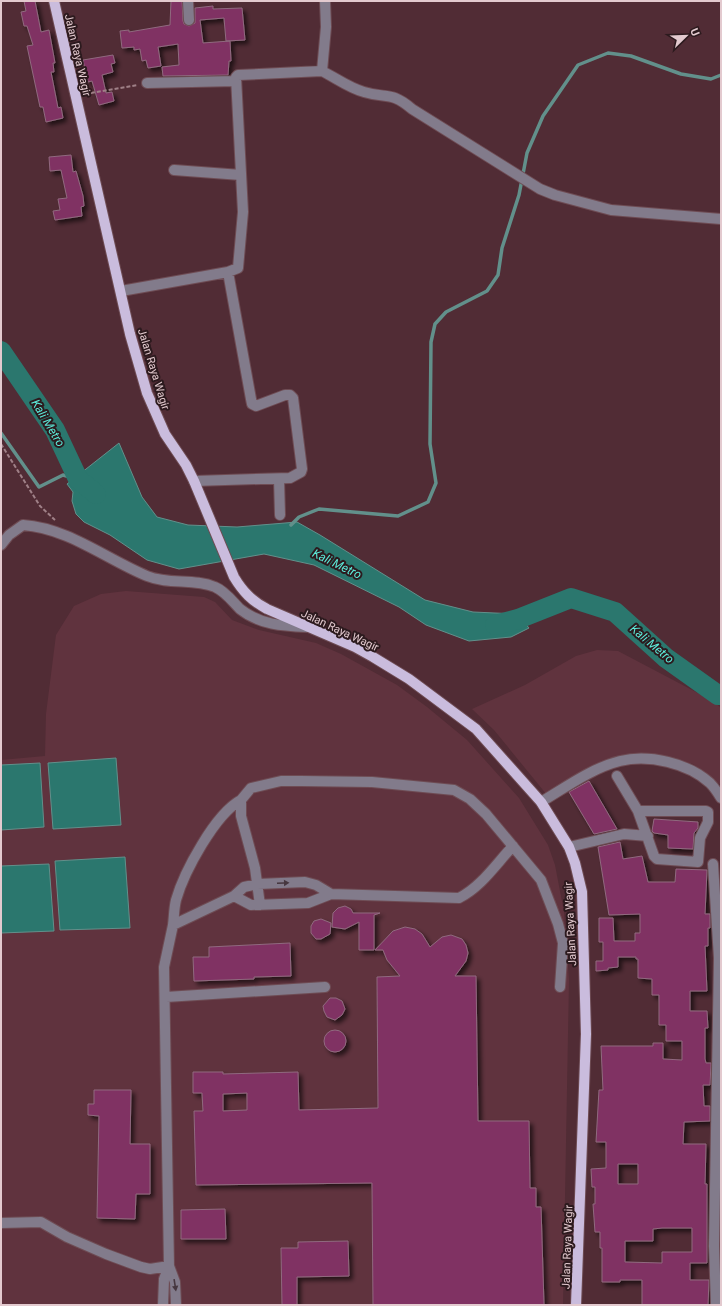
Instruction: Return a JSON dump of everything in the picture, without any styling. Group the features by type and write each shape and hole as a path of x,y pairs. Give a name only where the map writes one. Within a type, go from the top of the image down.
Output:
{"main road":[{"name":"Jalan Raya Wagir","path":"54,1 138,362 155,415 165,434 186,465 194,481 234,577 242,590 255,603 361,650 409,679 476,729 492,744 541,802 569,848 575,863 582,892 586,1026 576,1305"}],"street":[{"path":"188,1 189,20"},
{"path":"322,71 326,27 324,1"},
{"path":"121,291 228,272 235,270 238,265 243,212 236,81 238,76 322,71 354,89 365,93 392,96 400,99 412,109 540,189 577,202 611,210 721,219"},
{"path":"147,83 236,81"},
{"path":"174,170 241,175"},
{"path":"194,481 279,479 296,476 302,469 294,402 290,395 285,395 256,406 252,404 228,272"},
{"path":"279,479 280,515"},
{"path":"1,545 9,535 23,525 51,529 148,576 176,582 208,584 218,588 242,610 270,624 307,627"},
{"path":"541,802 594,771 620,761 631,760 655,760 672,763 710,783 721,798"},
{"path":"617,776 638,811 654,856 657,859 698,862 700,838 708,822 708,812 638,811"},
{"path":"176,1305 175,1282 169,1266 166,998 164,967 173,925 176,901 186,871 221,815 233,804 241,800 251,788 281,781 372,782 454,790 470,799 486,814 541,880 558,924 563,943 560,987"},
{"path":"241,800 241,816 258,884 260,905"},
{"path":"624,834 642,821"},
{"path":"569,848 624,834 648,836"},
{"path":"234,896 251,905 308,904 331,894 459,898 478,886 513,846"},
{"path":"714,864 720,958 714,1246 716,1305"},
{"path":"173,925 234,896 244,887 258,884 305,882 316,885 331,894"},
{"path":"166,998 325,987"},
{"path":"1,1223 41,1222 93,1248 141,1267 150,1269 169,1266"},
{"path":"163,1305 164,1279 169,1266"}],"path":[{"path":"76,96 147,83"},
{"path":"1,444 40,506 60,525"}],"shaded area":[{"path":"126,591 204,597 215,602 232,620 259,630 316,643 341,654 397,685 427,707 467,740 519,798 548,845 555,865 564,912 569,980 563,1305 1,1305 1,760 45,756 46,714 56,635 74,606 101,594"},
{"path":"597,650 618,651 713,701 721,708 721,785 693,764 676,760 620,756 547,795 494,730 472,709 525,685 576,656"}],"water":[{"path":"119,443 142,497 157,517 188,525 237,527 297,522 425,600 473,612 517,614 529,628 511,637 469,641 426,625 399,607 314,565 264,554 179,569 147,560 110,535 84,522 76,514 72,501 73,492 67,484"},
{"path":"116,758 121,825 53,829 48,763"},
{"path":"40,763 44,827 1,830 1,765"},
{"path":"125,857 130,928 60,930 55,861"},
{"path":"49,864 54,931 1,933 1,866"}],"building":[{"path":"24,1 35,1 41,32 49,30 55,63 53,63 54,72 51,72 58,108 61,107 63,118 46,122 43,107 40,107 27,46 33,45 27,26 24,26 21,12 26,11"},
{"path":"171,1 182,1 183,21 184,24 189,26 195,23 195,8 213,6 213,9 242,8 245,40 226,41 224,18 200,20 203,43 230,41 231,61 229,61 228,75 163,76 162,67 179,65 178,44 158,47 161,66 148,68 146,60 142,61 140,49 134,50 134,47 122,48 120,31 129,30 129,32 170,25"},
{"path":"113,55 115,63 111,64 113,72 102,75 106,93 112,92 114,101 99,105 92,81 88,82 83,60"},
{"path":"71,155 73,172 76,171 83,196 84,206 81,207 82,216 55,220 53,211 60,210 58,199 67,198 61,170 50,171 49,157"},
{"path":"589,781 617,829 594,834 569,792"},
{"path":"654,819 698,822 698,828 694,833 693,849 668,848 668,835 654,833 652,831"},
{"path":"620,842 623,859 642,856 648,882 675,882 676,869 707,870 705,914 710,914 710,928 708,928 708,946 705,946 707,991 690,991 690,1011 707,1011 708,1028 705,1028 705,1059 706,1063 711,1063 710,1085 703,1085 704,1106 710,1106 710,1121 684,1122 683,1144 706,1144 705,1184 707,1184 707,1263 690,1263 690,1280 709,1280 708,1305 642,1305 642,1280 602,1282 602,1248 600,1248 600,1232 595,1232 593,1204 595,1204 595,1187 592,1187 591,1169 606,1168 606,1142 596,1142 599,1090 603,1090 601,1046 653,1046 653,1043 663,1043 663,1059 682,1060 682,1041 666,1041 666,1025 659,1025 659,995 652,995 652,979 638,978 638,959 636,959 636,957 618,957 618,967 596,971 596,961 603,961 603,942 599,942 599,918 613,918 614,941 635,941 635,933 640,933 640,914 609,915 598,847","holes":["618,1164 638,1164 638,1184 618,1184","692,1228 692,1252 662,1252 662,1263 625,1262 625,1241 653,1241 653,1229"]},
{"path":"345,906 351,909 353,913 380,913 374,915 374,950 359,950 359,922 345,929 332,927 333,913 338,908"},
{"path":"321,919 331,923 330,934 321,939 316,939 311,933 311,926 314,921"},
{"path":"405,927 415,929 422,934 430,947 442,937 451,935 462,939 466,945 468,953 466,961 455,976 476,976 478,1121 529,1121 530,1188 536,1188 536,1207 541,1207 544,1305 373,1305 372,1183 196,1185 194,1111 203,1111 202,1093 193,1093 193,1072 223,1072 223,1074 298,1072 299,1110 378,1108 377,977 400,976 387,960 383,950 375,950 393,931","holes":["247,1093 247,1110 223,1111 223,1094"]},
{"path":"290,943 291,976 194,981 193,957 209,957 209,947"},
{"path":"330,998 336,998 342,1001 345,1009 342,1015 335,1020 327,1017 324,1011 323,1006"},
{"path":"335,1030 343,1033 346,1041 343,1049 335,1052 327,1049 324,1041 327,1033"},
{"path":"94,1090 131,1090 130,1144 150,1144 150,1194 136,1194 135,1219 97,1218 99,1116 88,1115 88,1104 94,1104"},
{"path":"225,1209 226,1239 181,1239 181,1210"},
{"path":"348,1241 349,1276 297,1277 297,1305 282,1305 281,1248 298,1248 298,1242"}],"waterway":[{"path":"291,525 299,517 319,509 398,516 428,502 436,483 430,444 431,342 435,324 446,312 487,291 498,275 502,248 519,195 527,153 543,116 578,65 608,53 631,56 681,74 711,79 721,75"},
{"name":"Kali Metro","path":"1,351 55,430 78,479 96,494"},
{"path":"1,433 39,487 63,475 77,479"},
{"name":"Kali Metro","path":"495,625 518,619 571,598 615,612 666,658 718,695 721,695"}]}
